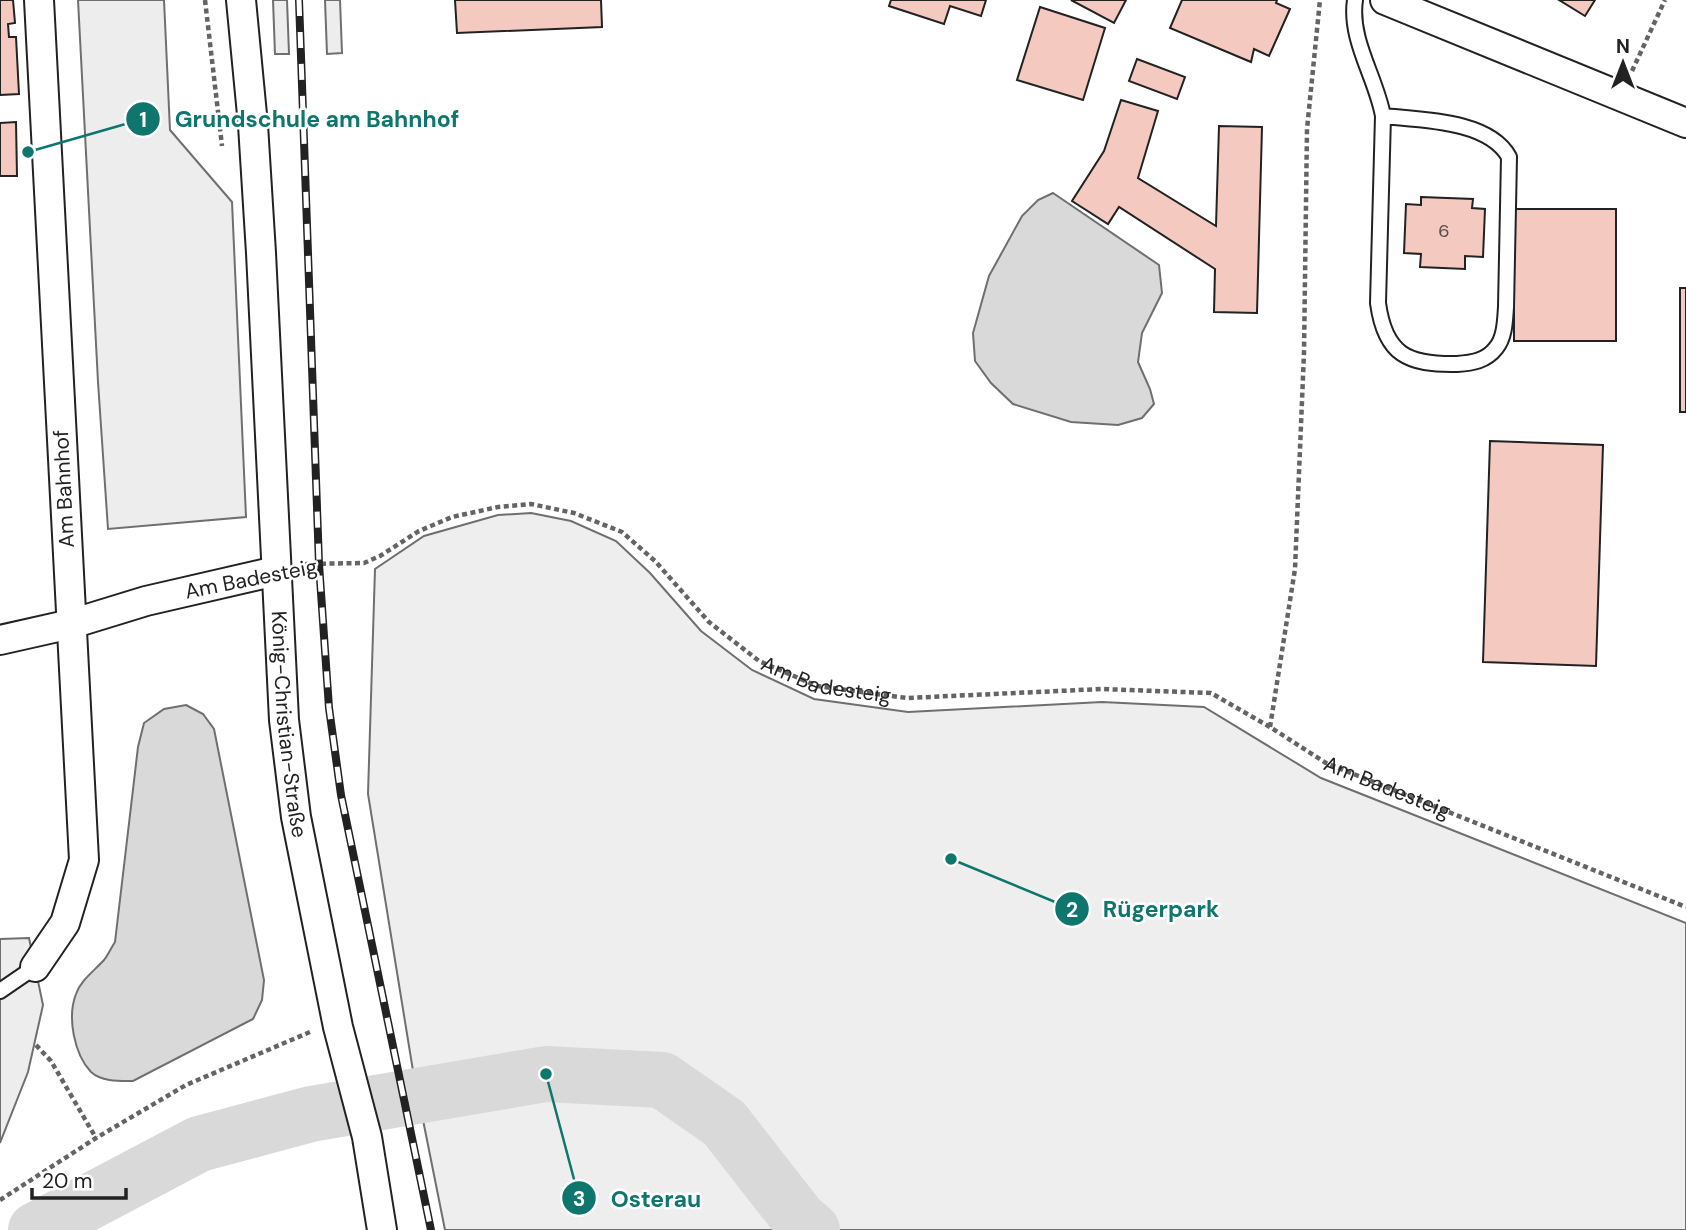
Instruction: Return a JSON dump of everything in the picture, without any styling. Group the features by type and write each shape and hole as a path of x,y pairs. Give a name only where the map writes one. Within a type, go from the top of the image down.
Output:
{"street":[{"name":"Am Bahnhof","path":"35,967 65,923 84,859 39,0"},
{"name":"König-Christian-Straße","path":"241,0 260,241 284,720 296,817 338,1027 367,1137 382,1230"},
{"path":"1385,0 1686,123"},
{"name":"Am Badesteig","path":"0,640 71,624 146,601 276,571"}],"lane":[{"path":"1355,0 1355,32 1379,93 1383,116 1378,303 1381,327 1406,357 1421,363 1471,363 1485,358 1497,347 1503,331 1507,293 1509,157 1503,146 1475,130 1430,121 1383,116"},
{"path":"0,991 35,967"}],"path":[{"path":"1270,727 1295,569 1304,354 1307,129 1320,0"},
{"path":"1619,96 1626,76 1635,68 1665,0"},
{"name":"Am Badesteig","path":"276,571 304,564 364,563 419,531 452,516 498,507 531,504 574,513 622,532 655,561 709,622 759,661 817,686 907,698 1007,695 1102,688 1211,693 1326,763 1686,907"},
{"path":"0,1200 96,1138 186,1085 312,1031 338,1027"},
{"path":"36,1045 51,1061 96,1138"}],"shaded area":[{"path":"78,0 164,0 170,130 232,202 246,517 108,529"},
{"path":"273,0 287,0 289,54 275,54"},
{"path":"325,0 340,0 342,53 327,54"},
{"path":"1053,193 1159,265 1162,293 1142,333 1138,362 1154,404 1142,418 1118,425 1071,422 1013,404 991,383 975,361 973,333 989,276 1022,216 1038,200"},
{"path":"531,513 571,521 616,541 650,573 701,631 752,670 814,699 908,712 1102,702 1204,707 1321,778 1686,923 1686,1230 833,1230 810,1210 735,1113 667,1068 543,1060 415,1083 368,794 375,569 424,536 498,515"},
{"path":"186,705 203,714 214,729 264,980 262,1000 253,1019 133,1081 106,1079 91,1072 80,1055 72,1024 73,1003 81,984 104,960 115,942 138,747 144,723 164,709"},
{"path":"29,938 43,1005 28,1072 0,1143 0,939"},
{"path":"542,1092 653,1097 709,1135 790,1230 445,1230 421,1110"}],"building":[{"path":"0,0 13,0 15,23 8,24 9,37 16,37 19,94 0,95"},
{"path":"455,0 601,0 602,27 457,33"},
{"path":"891,0 986,0 981,16 950,6 944,24 889,6"},
{"path":"1071,0 1126,0 1114,23"},
{"path":"1182,0 1277,0 1276,3 1290,9 1269,56 1254,49 1251,62 1170,28"},
{"path":"1559,0 1595,0 1585,16"},
{"path":"1040,7 1105,28 1083,100 1017,80"},
{"path":"1137,59 1185,77 1177,99 1129,81"},
{"path":"1121,100 1158,111 1138,178 1216,226 1219,126 1262,127 1257,313 1214,312 1215,269 1119,207 1108,224 1072,201 1104,151"},
{"path":"16,122 17,176 0,176 0,123"},
{"path":"1421,197 1473,199 1472,208 1485,209 1483,257 1465,256 1465,269 1420,267 1421,254 1404,253 1406,204 1421,205"},
{"path":"1514,209 1616,209 1616,341 1514,341"},
{"path":"1680,288 1686,288 1686,412 1680,412"},
{"path":"1490,441 1603,445 1596,666 1483,662"}],"waterway":[{"path":"36,1230 199,1144 311,1114 546,1074 662,1080 724,1123 799,1219 812,1230"}],"railway":[{"path":"299,0 319,564 329,708 341,795 431,1230"}],"place":[{"name":"Grundschule am Bahnhof","path":"28,152"},
{"name":"Rügerpark","path":"951,859"},
{"name":"Osterau","path":"546,1074"}]}
